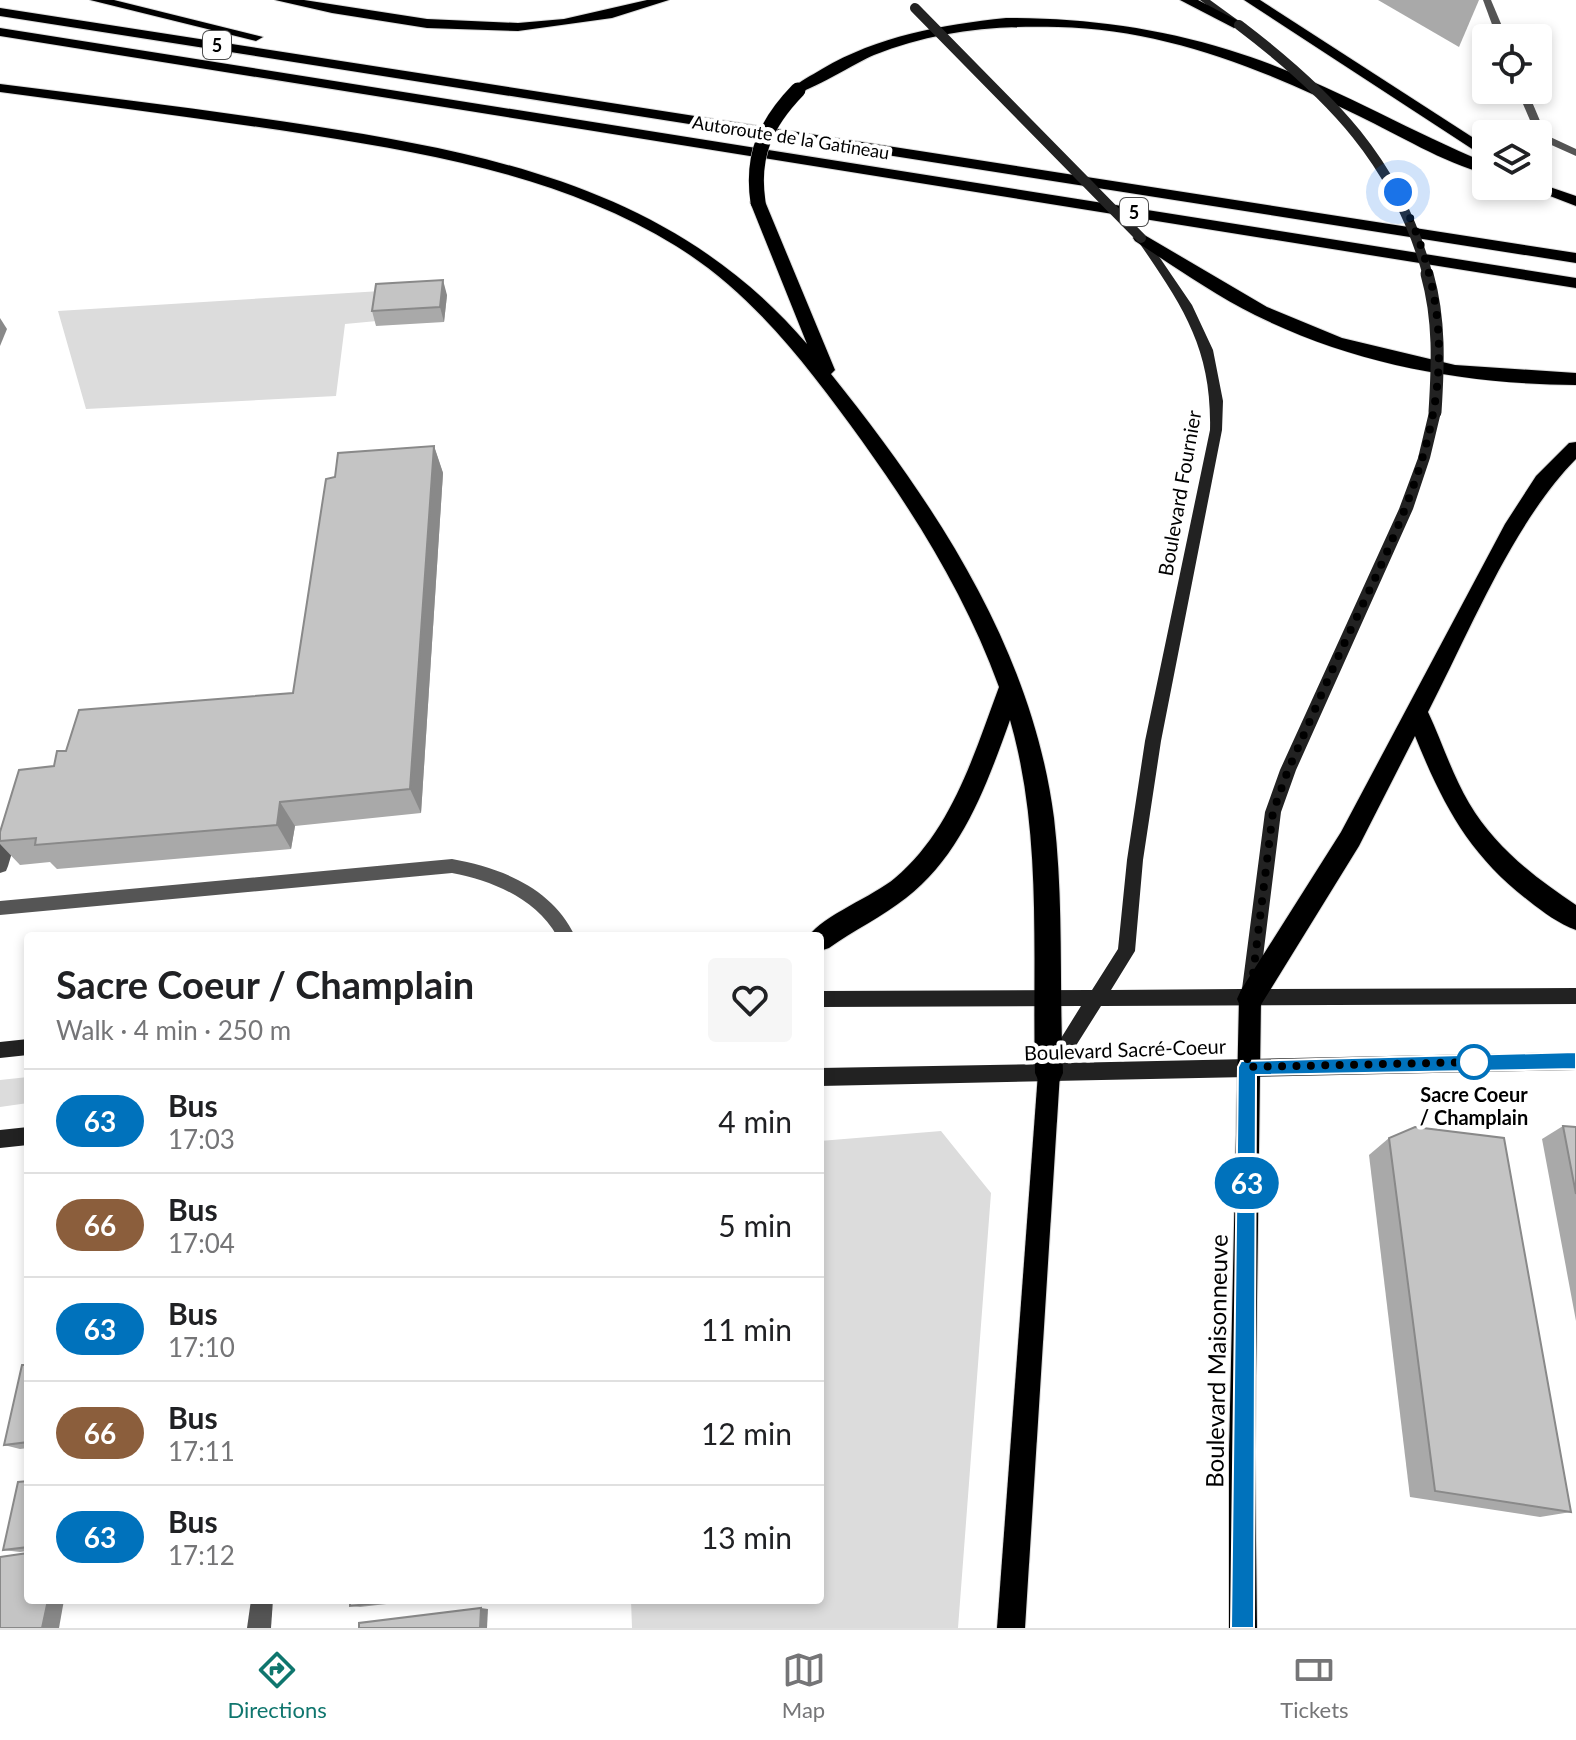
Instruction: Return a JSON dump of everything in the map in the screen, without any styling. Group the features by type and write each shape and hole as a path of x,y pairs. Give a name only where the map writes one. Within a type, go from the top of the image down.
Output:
{"highway":[{"path":"97,0 433,80"},
{"path":"282,0 417,25 505,29 586,20 662,0"},
{"path":"1187,0 1239,25"},
{"path":"1251,0 1472,144"},
{"name":"Autoroute de la Gatineau","path":"0,12 1576,258"},
{"path":"835,392 758,202 753,174 759,144 768,124 798,90 847,60 923,35 1019,23 1109,28 1177,39 1244,60 1472,163"},
{"name":"Autoroute de la Gatineau","path":"0,35 68,43 1576,283"},
{"path":"0,88 384,142 478,162 581,192 664,231 730,276 787,334 898,476 945,547 986,620 1011,685 1039,806 1045,862 1045,999 1049,1073"},
{"path":"1552,187 1576,199"},
{"path":"1552,192 1576,199"},
{"path":"1141,238 1240,300 1323,337 1438,367 1500,376 1576,379"},
{"path":"1250,999 1350,839 1515,524 1543,481 1576,448"},
{"path":"824,937 896,891 936,852 968,797 1011,685"},
{"path":"1418,714 1455,803 1477,839 1511,874 1576,919"}],"main road":[{"path":"1204,0 1274,50 1333,102 1375,153 1417,233 1434,293 1440,355 1435,412 1424,458 1406,509 1288,770 1273,812 1250,999"},
{"name":"Boulevard Fournier","path":"911,4 1141,238 1201,332 1215,376 1217,411 1213,449 1141,811 1126,951 1049,1073"},
{"path":"824,999 1576,996"},
{"name":"Boulevard Maisonneuve","path":"1243,1628 1250,999"},
{"path":"0,1050 24,1047"},
{"name":"Boulevard Sacré-Coeur","path":"824,1077 1576,1061"},
{"path":"1011,1628 1049,1073"},
{"path":"0,1139 24,1136"}],"street":[{"path":"1487,0 1496,24"},
{"path":"1528,104 1542,137 1576,153"},
{"path":"0,866 17,807"},
{"path":"0,908 452,866 492,874 534,899 559,920 564,932"},
{"path":"259,1628 262,1604"}],"shaded area":[{"path":"381,291 377,321 345,324 336,396 86,409 58,311"},
{"path":"24,1077 24,1104 0,1107 0,1080"},
{"path":"941,1131 991,1193 958,1628 632,1628 631,1604 824,1604 824,1141"}],"building":[{"path":"443,280 440,307 372,311 376,284"},
{"path":"434,446 410,789 280,802 277,825 35,845 36,838 0,841 19,770 54,766 57,751 66,751 79,710 293,693 326,479 335,477 338,453"},
{"path":"1563,1126 1576,1127 1576,1194"},
{"path":"1415,1127 1504,1138 1571,1512 1435,1491 1389,1138"},
{"path":"22,1365 24,1365 24,1442 4,1445"},
{"path":"24,1481 24,1547 3,1550 18,1482"},
{"path":"24,1554 24,1604 47,1604 42,1628 0,1628 0,1557"},
{"path":"481,1608 480,1628 359,1628 359,1623"}],"bus line":[{"name":"63","path":"1243,1628 1247,1067 1576,1061"}],"place":[{"name":"Sacre Coeur / Champlain","path":"1474,1062"}],"route":[{"path":"1398,192 1417,233 1434,293 1440,355 1435,412 1424,458 1406,509 1288,770 1273,812 1250,999 1247,1067 1481,1062 1474,1062"}]}
